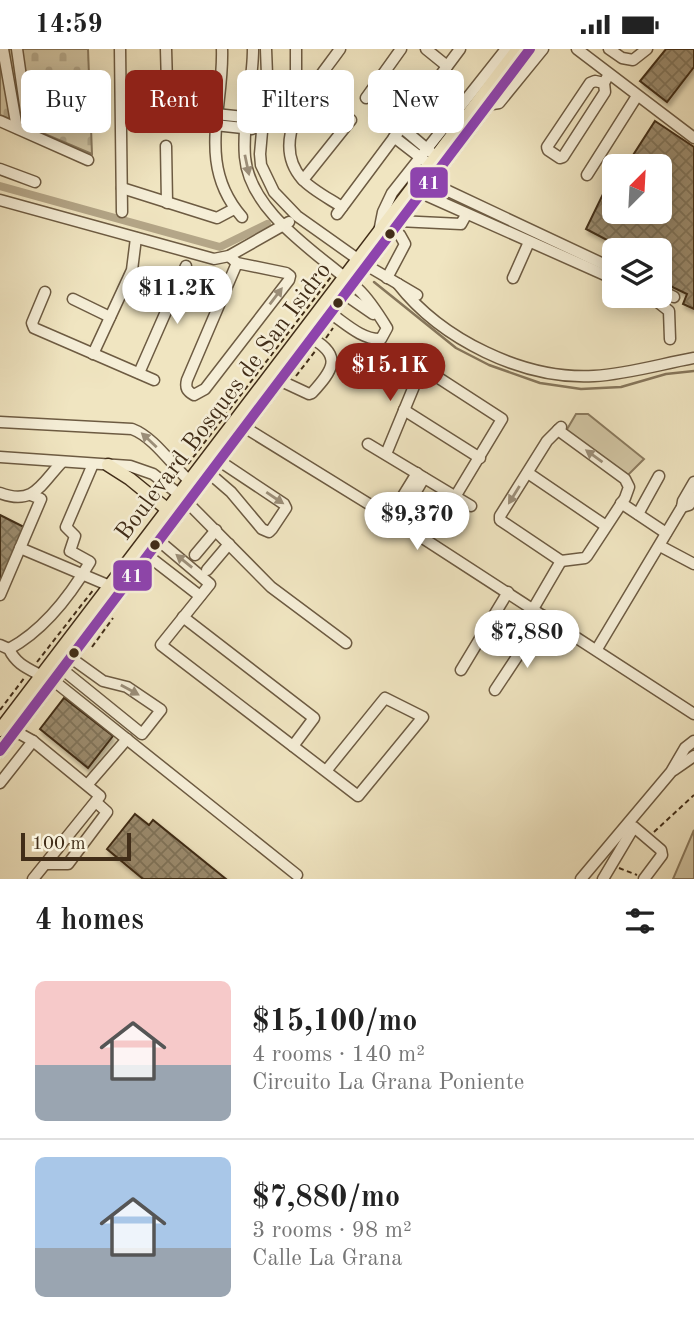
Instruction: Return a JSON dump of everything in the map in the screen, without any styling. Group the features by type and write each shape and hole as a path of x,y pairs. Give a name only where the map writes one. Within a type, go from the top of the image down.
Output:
{"main road":[{"name":"Boulevard Bosques de San Isidro","path":"390,228 433,160 518,49"},
{"name":"Boulevard Bosques de San Isidro","path":"193,485 209,473 240,424 279,380 350,287 363,262 425,187 433,160 486,105 530,49"},
{"name":"Boulevard Bosques de San Isidro","path":"7,728 63,670 158,540 183,498 350,287"},
{"path":"108,465 168,510"},
{"name":"Boulevard Bosques de San Isidro","path":"0,751 7,728 41,676 168,510 183,498"}],"street":[{"path":"3,49 17,128"},
{"path":"17,49 21,77"},
{"path":"120,49 122,212"},
{"path":"166,49 166,70"},
{"path":"220,70 222,49"},
{"path":"251,70 253,49"},
{"path":"267,49 267,70"},
{"path":"296,49 296,70"},
{"path":"340,49 300,108 290,135 294,166 303,180 340,211 397,133"},
{"path":"366,98 401,49"},
{"path":"426,49 447,66"},
{"path":"444,70 460,49"},
{"name":"Boulevard Bosques de San Isidro","path":"433,160 506,49"},
{"name":"Boulevard Bosques de San Isidro","path":"486,105 499,103 543,49"},
{"path":"576,49 606,79 637,96 694,138"},
{"path":"609,49 622,58 633,60 647,49"},
{"path":"606,79 605,92 564,157 560,158 548,150 547,147 590,83 606,79"},
{"path":"587,175 637,96"},
{"path":"0,121 21,130"},
{"path":"29,133 88,160"},
{"path":"122,188 217,218 238,213 225,194 218,173 214,152 215,133"},
{"path":"246,133 245,157 248,172 264,203 382,320 387,328 386,332 381,339 373,339 360,334 330,313"},
{"path":"261,133 260,154 267,180 274,192 297,216 363,262 417,295"},
{"path":"303,180 341,133"},
{"path":"407,133 433,160"},
{"path":"394,137 433,160"},
{"path":"166,146 167,202"},
{"path":"0,169 35,182"},
{"path":"425,187 466,215 602,274"},
{"path":"425,187 602,264"},
{"path":"0,200 214,259 233,260 290,276 205,389 194,395 188,392 187,380 233,260 297,216"},
{"path":"390,228 461,224 466,215"},
{"path":"390,228 400,235 405,244 393,281"},
{"path":"93,354 132,270 132,237"},
{"path":"513,278 529,242"},
{"path":"139,373 186,266"},
{"path":"393,281 410,299 467,343 502,361 547,371 593,376 694,358"},
{"path":"350,287 382,320"},
{"path":"46,292 32,326 154,380"},
{"path":"73,299 110,317"},
{"path":"665,308 669,311 670,339"},
{"path":"279,380 309,394 328,376 332,368 331,356 321,344 311,338"},
{"path":"386,454 417,379 430,373 502,419 455,497"},
{"path":"404,410 480,458"},
{"path":"0,422 132,429 149,438 193,485"},
{"path":"240,424 394,519 693,711"},
{"path":"560,428 625,479 629,488 621,503 585,558 561,561 500,520 547,441 560,428"},
{"path":"368,443 471,506"},
{"path":"0,457 108,465 142,469 153,474 183,498 271,587 346,643"},
{"path":"209,473 231,492 262,530 272,529 286,508 284,504 218,460"},
{"path":"0,493 22,498 31,495 62,462"},
{"path":"41,676 15,660 5,647 28,638 45,623 90,562 69,551 75,536 66,527 93,464"},
{"path":"528,473 606,526"},
{"path":"394,519 420,475"},
{"path":"638,514 659,476"},
{"path":"597,649 660,546 694,482"},
{"path":"0,595 41,499 31,495"},
{"path":"682,507 689,505 694,497"},
{"path":"621,503 666,533"},
{"path":"195,555 216,530"},
{"path":"158,540 210,584 161,645 358,796 423,716 385,698 326,771"},
{"path":"207,570 229,544"},
{"path":"660,546 694,564"},
{"path":"20,548 108,588"},
{"path":"147,555 200,596"},
{"path":"534,609 561,561"},
{"path":"461,670 508,592"},
{"path":"495,690 544,615"},
{"path":"183,617 314,718 293,746"},
{"path":"63,670 142,734 161,710 128,687 103,681 71,658"},
{"path":"54,681 297,875"},
{"path":"7,728 33,741 100,796 33,879"},
{"path":"88,785 127,739"},
{"path":"0,783 33,741"},
{"path":"581,879 671,772 685,748 694,741"},
{"path":"671,772 694,756"},
{"path":"46,864 68,864 107,812 97,803"},
{"path":"603,879 634,827 661,850 663,855 645,878"}],"path":[{"path":"651,835 694,795"},
{"path":"612,863 645,878"}],"green space":[{"path":"0,49 88,49 89,70 21,70 21,124 0,115"},
{"path":"42,133 91,133 92,154"},
{"path":"576,414 588,414 644,459 628,475 566,431"},
{"path":"694,830 694,879 673,879"}],"building":[{"path":"666,49 694,49 694,67 667,102 640,81"},
{"path":"655,121 694,147 694,309 683,304 687,294 672,287 672,238 603,238 586,229 602,196 602,224 672,224 672,154 634,154"},
{"path":"0,515 24,527 0,586"},
{"path":"64,698 113,736 88,768 40,729"},
{"path":"135,814 149,825 153,820 226,879 143,879 107,849"}],"waterway":[{"path":"0,186 220,247 267,224"},
{"path":"374,282 456,348 489,365 540,383 581,389 621,387 666,374 694,371"}],"transit line":[{"name":"41","path":"0,751 530,49"}]}
